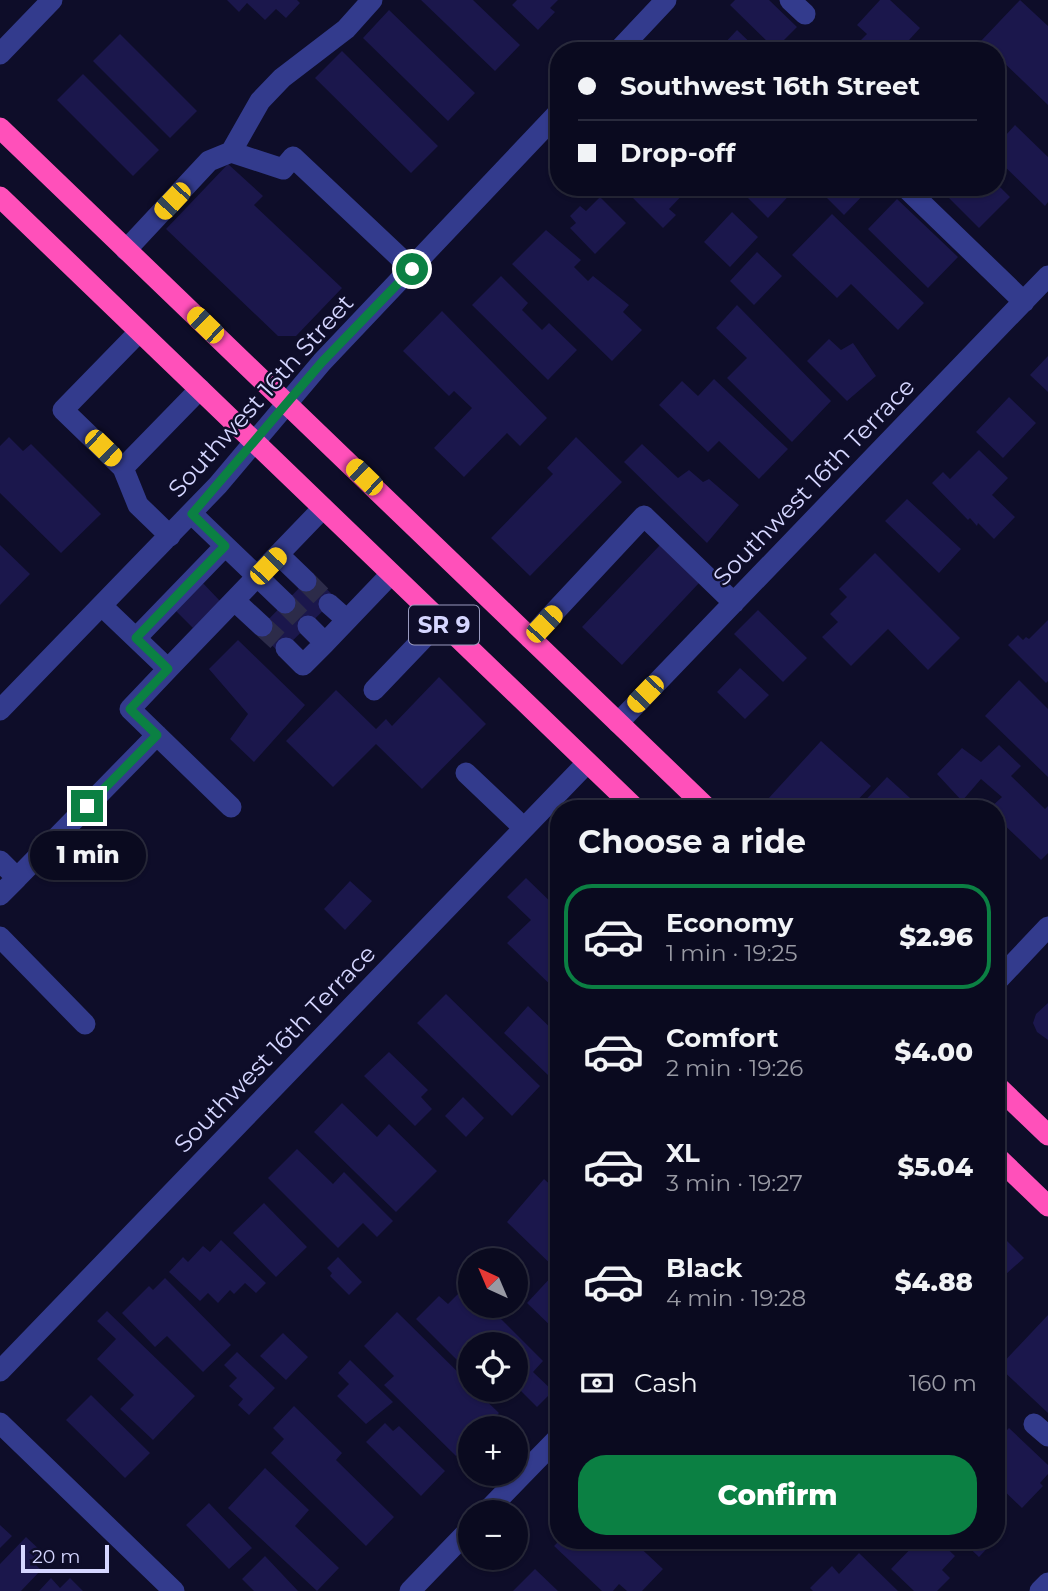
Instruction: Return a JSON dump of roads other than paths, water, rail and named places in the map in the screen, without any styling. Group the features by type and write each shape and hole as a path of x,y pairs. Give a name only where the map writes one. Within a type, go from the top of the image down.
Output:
{"highway":[{"name":"SR 9","path":"0,128 699,800"},
{"name":"SR 9","path":"0,197 626,800"},
{"path":"1005,1094 1048,1135"},
{"path":"1005,1165 1048,1206"}],"street":[{"path":"0,54 52,0"},
{"path":"126,250 209,161 231,152 260,100 290,72 346,29 372,0"},
{"path":"626,42 666,0"},
{"name":"Southwest 16th Street","path":"0,710 192,514 287,403 550,122"},
{"path":"231,152 283,169 293,158 412,269"},
{"path":"914,196 1024,302"},
{"name":"Southwest 16th Terrace","path":"618,723 1048,276"},
{"path":"139,332 63,410 123,468 138,505 170,536"},
{"path":"123,468 200,389"},
{"path":"231,807 130,709 323,508"},
{"path":"192,514 285,603"},
{"path":"530,638 644,516 734,603"},
{"path":"136,638 225,546"},
{"path":"279,555 306,581"},
{"path":"286,649 303,665 391,573"},
{"path":"235,600 262,626"},
{"path":"329,604 346,620"},
{"path":"102,606 168,669"},
{"path":"374,690 440,621"},
{"path":"308,626 325,643"},
{"path":"0,895 157,735"},
{"name":"Southwest 16th Terrace","path":"551,800 587,763"},
{"path":"466,773 524,828"},
{"name":"Southwest 16th Terrace","path":"0,1371 550,801"},
{"path":"0,861 17,878"},
{"path":"1005,973 1048,928"},
{"path":"0,937 85,1024"},
{"path":"0,1423 174,1591"},
{"path":"498,1500 550,1446"},
{"path":"410,1591 458,1541"},
{"path":"1040,1591 1048,1583"}],"tunnel":[{"path":"306,581 329,604"},
{"path":"285,603 308,626"},
{"path":"262,626 286,648"}]}
